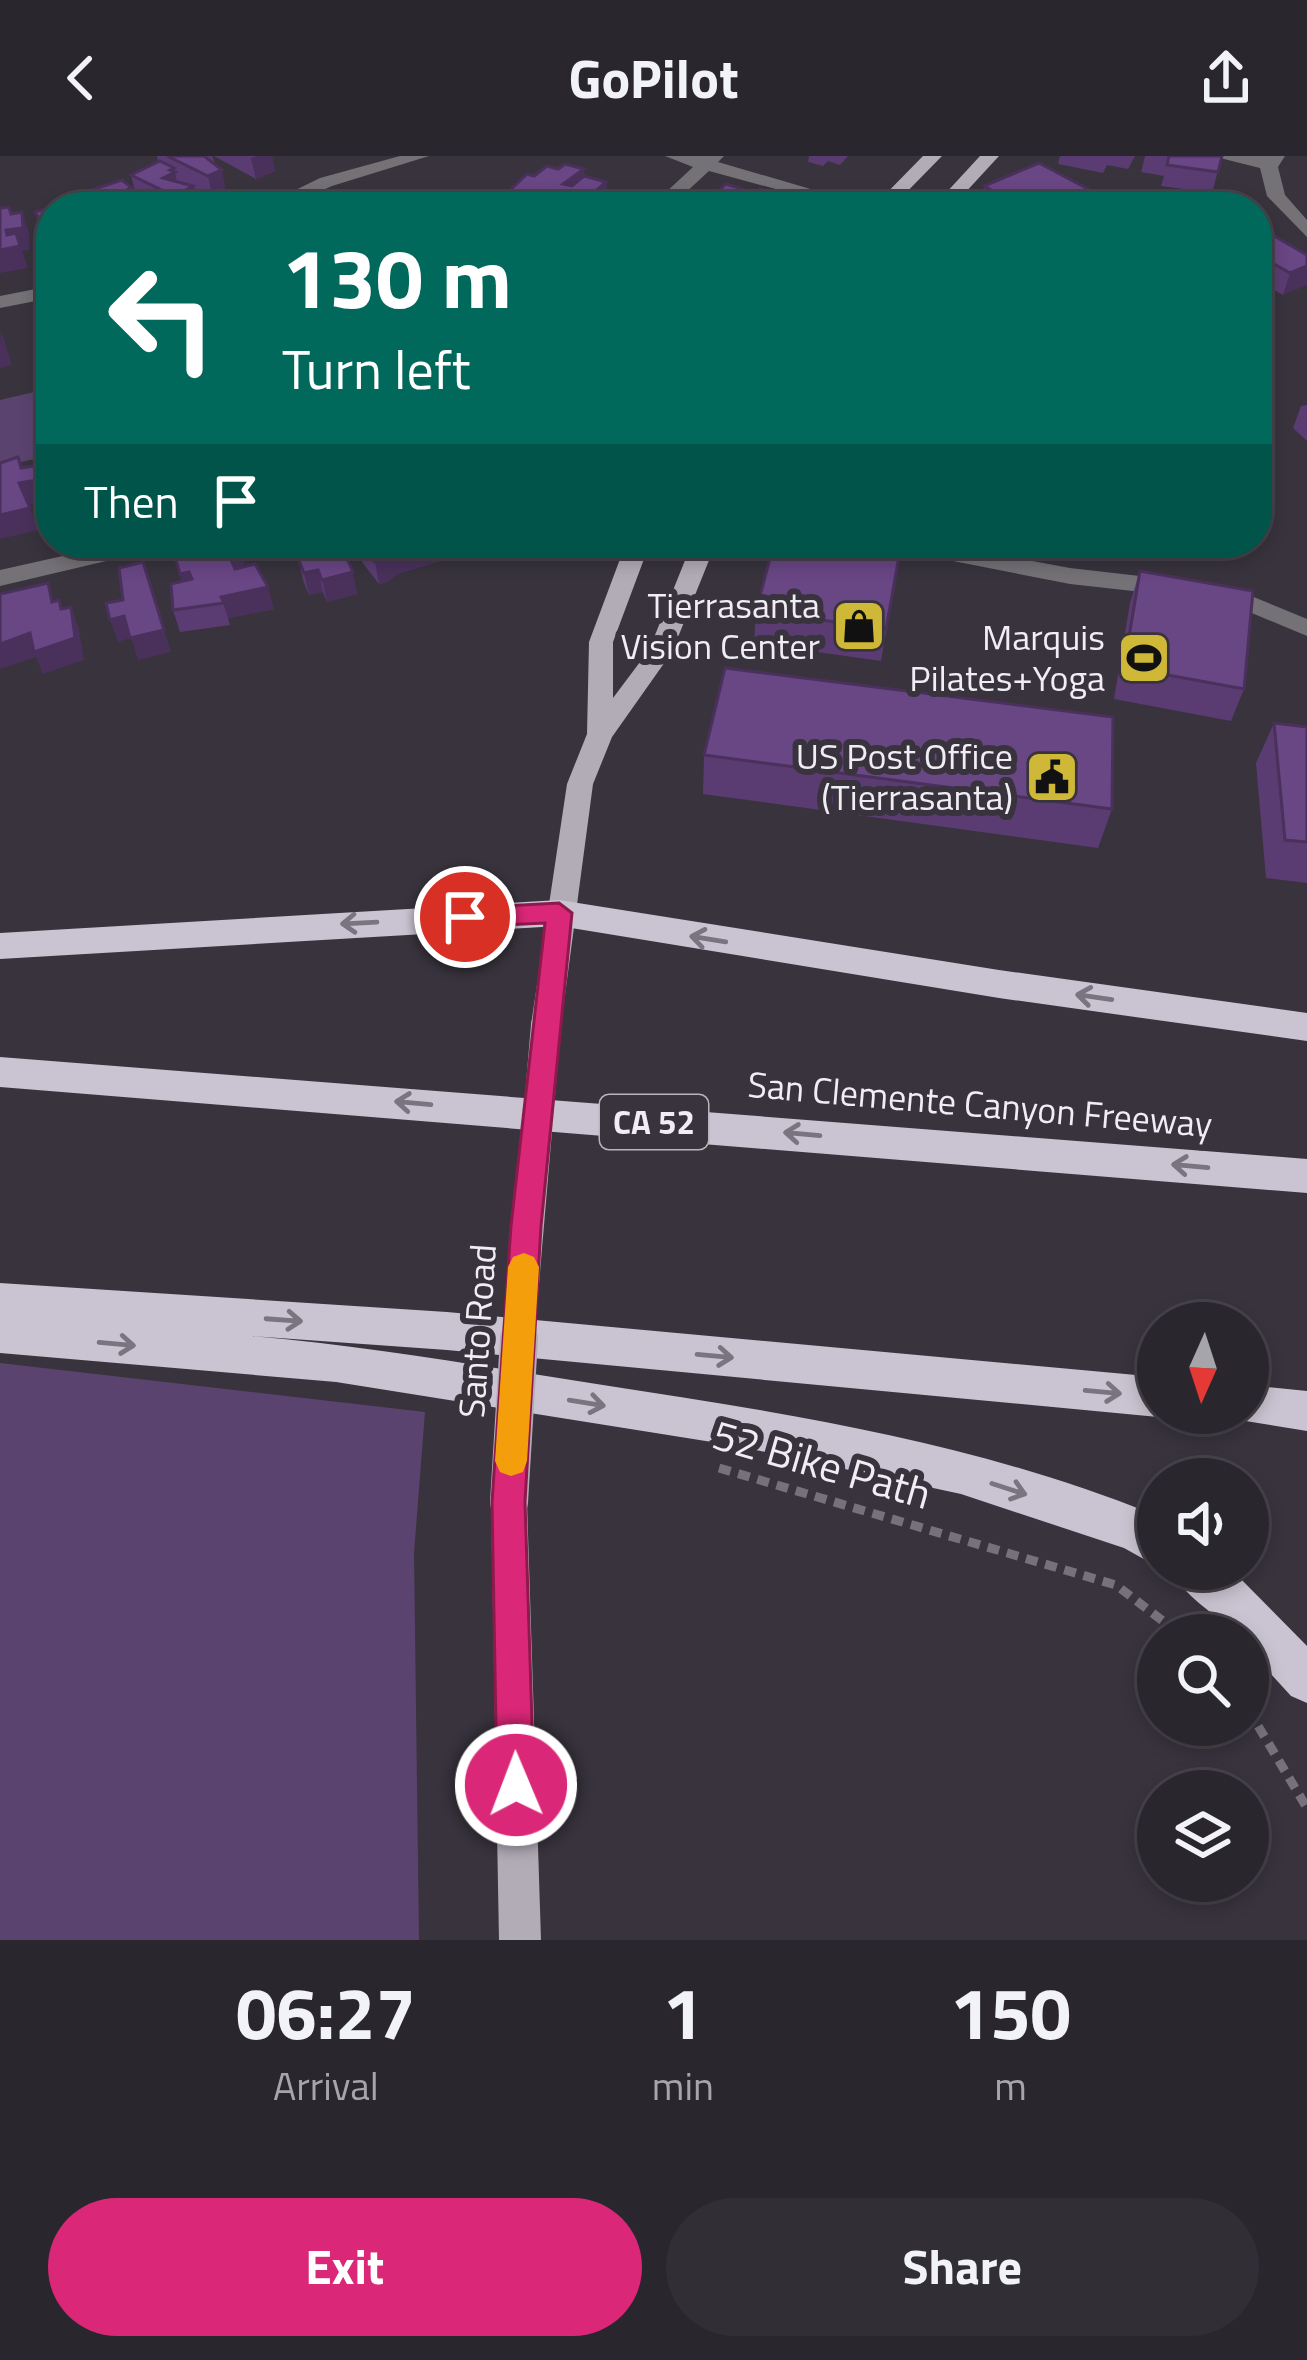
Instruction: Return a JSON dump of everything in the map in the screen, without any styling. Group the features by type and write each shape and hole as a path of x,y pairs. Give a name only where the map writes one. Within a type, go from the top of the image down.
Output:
{"highway":[{"path":"0,946 559,913 953,977 1307,1027"},
{"name":"San Clemente Canyon Freeway","path":"0,1072 1307,1176"},
{"path":"0,1301 447,1330 1137,1395"},
{"path":"0,1334 336,1363 737,1426 961,1473 1137,1531"},
{"path":"1269,1408 1307,1411"},
{"path":"1223,1590 1307,1680"}],"main road":[{"path":"897,192 934,156"},
{"path":"956,192 990,156"},
{"name":"Santo Road","path":"600,734 601,642 632,558"},
{"name":"Santo Road","path":"520,1940 509,1502 526,1226 559,913 580,784 600,734 660,652 698,558"}],"street":[{"path":"303,192 420,156"},
{"path":"674,156 710,160 814,192"},
{"path":"1221,156 1274,160 1276,196 1307,231"},
{"path":"675,192 710,160"},
{"path":"0,302 36,295"},
{"path":"0,578 87,558"},
{"path":"1005,558 1070,576 1227,594 1307,628"}],"path":[{"name":"52 Bike Path","path":"698,1463 1116,1585 1153,1614"},
{"path":"1269,1744 1307,1808"}],"shaded area":[{"path":"36,392 36,459 0,466 0,400"},
{"path":"0,1363 425,1412 414,1553 419,1940 0,1940"}],"building":[{"path":"167,156 204,156 222,170 208,176"},
{"path":"1169,156 1222,156 1218,172 1167,165"},
{"path":"160,161 175,172 163,178 193,186 166,192 131,175"},
{"path":"1039,163 1094,192 995,192 984,186"},
{"path":"565,164 584,169 563,184 572,186 584,176 606,182 595,192 508,192 527,174 534,176 547,166 558,169"},
{"path":"122,180 133,192 89,192"},
{"path":"726,184 749,191 748,192 717,192"},
{"path":"9,207 11,214 22,212 23,228 6,230 7,235 16,233 20,246 0,250 0,208"},
{"path":"1272,235 1307,255 1307,266 1290,273 1272,263"},
{"path":"18,457 21,468 34,466 36,480 19,483 30,508 0,515 0,463"},
{"path":"175,558 243,558 232,562 235,569 255,564 268,587 221,597 224,603 173,610 171,584 192,579 189,572 180,574"},
{"path":"298,558 347,558 353,572 322,580 318,570 304,573"},
{"path":"770,558 899,558 886,629 756,611"},
{"path":"143,562 164,630 130,638 124,616 110,620 106,603 123,600 119,568"},
{"path":"1140,571 1253,591 1244,689 1124,667"},
{"path":"48,583 52,602 59,600 61,609 71,607 75,638 34,652 30,633 0,644 0,594"},
{"path":"725,668 1113,717 1112,809 704,755"},
{"path":"1274,723 1307,727 1307,842 1285,840"}],"slow traffic":[{"path":"511,1461 524,1267"}],"place":[{"name":"Tierrasanta Vision Center","path":"859,626"},
{"name":"Marquis Pilates+Yoga","path":"1144,658"},
{"name":"US Post Office (Tierrasanta)","path":"1052,777"}],"route":[{"path":"465,917 559,913 526,1226 509,1502 516,1785"}]}
